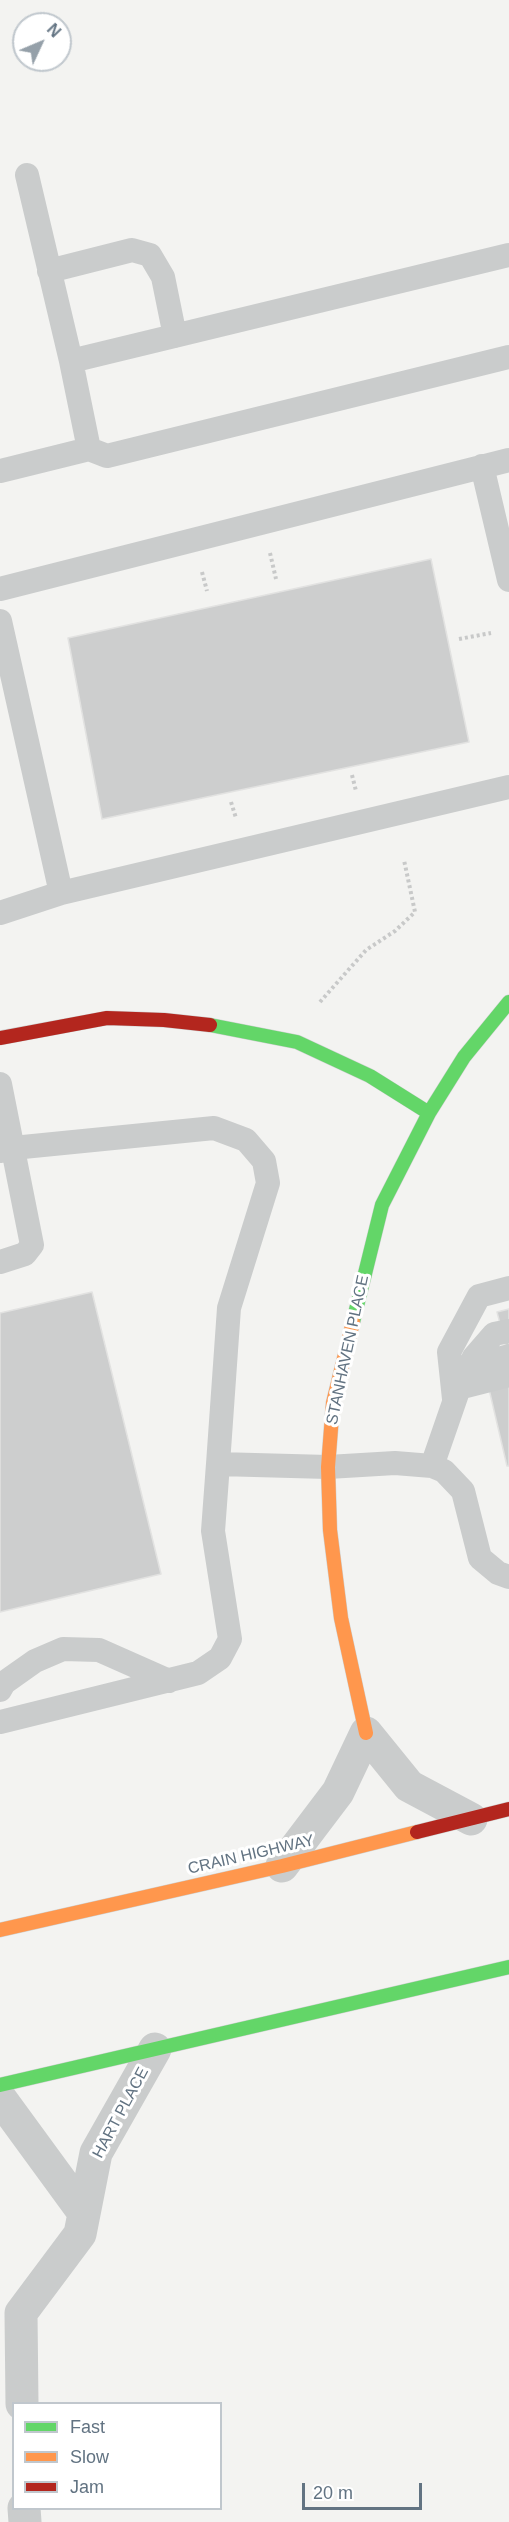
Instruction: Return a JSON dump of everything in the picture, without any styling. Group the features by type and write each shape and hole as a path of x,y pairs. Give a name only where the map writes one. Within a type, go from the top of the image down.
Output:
{"main road":[{"name":"STANHAVEN PLACE","path":"366,1733 341,1618 330,1530 327,1467 333,1403 382,1205 429,1113 464,1057 509,1002"},
{"path":"0,1038 107,1018 164,1020 230,1027 297,1042 370,1076 429,1113"},
{"name":"CRAIN HIGHWAY","path":"0,1930 282,1866 509,1809"},
{"path":"0,2085 509,1967"}],"street":[{"name":"STANHAVEN PLACE","path":"366,1733 409,1786 471,1818"},
{"path":"282,1866 338,1792 366,1733"},
{"name":"HART PLACE","path":"22,2402 10,2313 80,2234 96,2153 155,2049"},
{"path":"0,2098 84,2213"}],"lane":[{"path":"27,175 71,361 89,449"},
{"path":"50,271 132,250 150,255 163,277 175,336"},
{"path":"71,361 509,255"},
{"path":"0,471 89,449 107,456 509,357"},
{"path":"0,590 509,459"},
{"path":"482,466 509,580"},
{"path":"0,621 62,893"},
{"path":"0,913 62,893 509,787"},
{"path":"0,1084 7,1150 32,1245 25,1254 0,1262"},
{"path":"0,1722 198,1673 220,1658 230,1639 213,1531 229,1308 268,1183 264,1161 246,1140 214,1128 7,1150"},
{"path":"461,1385 449,1352 479,1296 509,1288"},
{"path":"432,1466 461,1385 474,1357 494,1334 509,1330"},
{"path":"461,1385 509,1356"},
{"path":"461,1385 509,1375"},
{"path":"218,1464 327,1467 395,1463 432,1466 444,1471 463,1491 480,1558 498,1573 509,1577"},
{"path":"0,1690 4,1683 36,1661 63,1649 99,1650 169,1681"}],"path":[{"path":"459,639 491,633"},
{"path":"320,1002 366,950 394,931 415,912 404,860"}],"building":[{"path":"431,559 469,742 102,819 68,638"},
{"path":"92,1292 161,1574 0,1612 0,1313"},
{"path":"509,1309 509,1358 497,1312"},
{"path":"509,1384 509,1466 507,1466 489,1389"}],"traffic: fast":[{"path":"353,1322 382,1205 429,1113 464,1057 509,1002"},
{"path":"210,1025 297,1042 370,1076 429,1113"},
{"path":"0,2085 509,1967"}],"traffic: slow":[{"path":"353,1322 333,1403 328,1467 330,1530 341,1618 366,1733"},
{"path":"0,1930 282,1866 417,1832"}],"traffic: jam":[{"path":"0,1038 107,1018 164,1020 210,1025"},
{"path":"417,1832 509,1809"}]}
